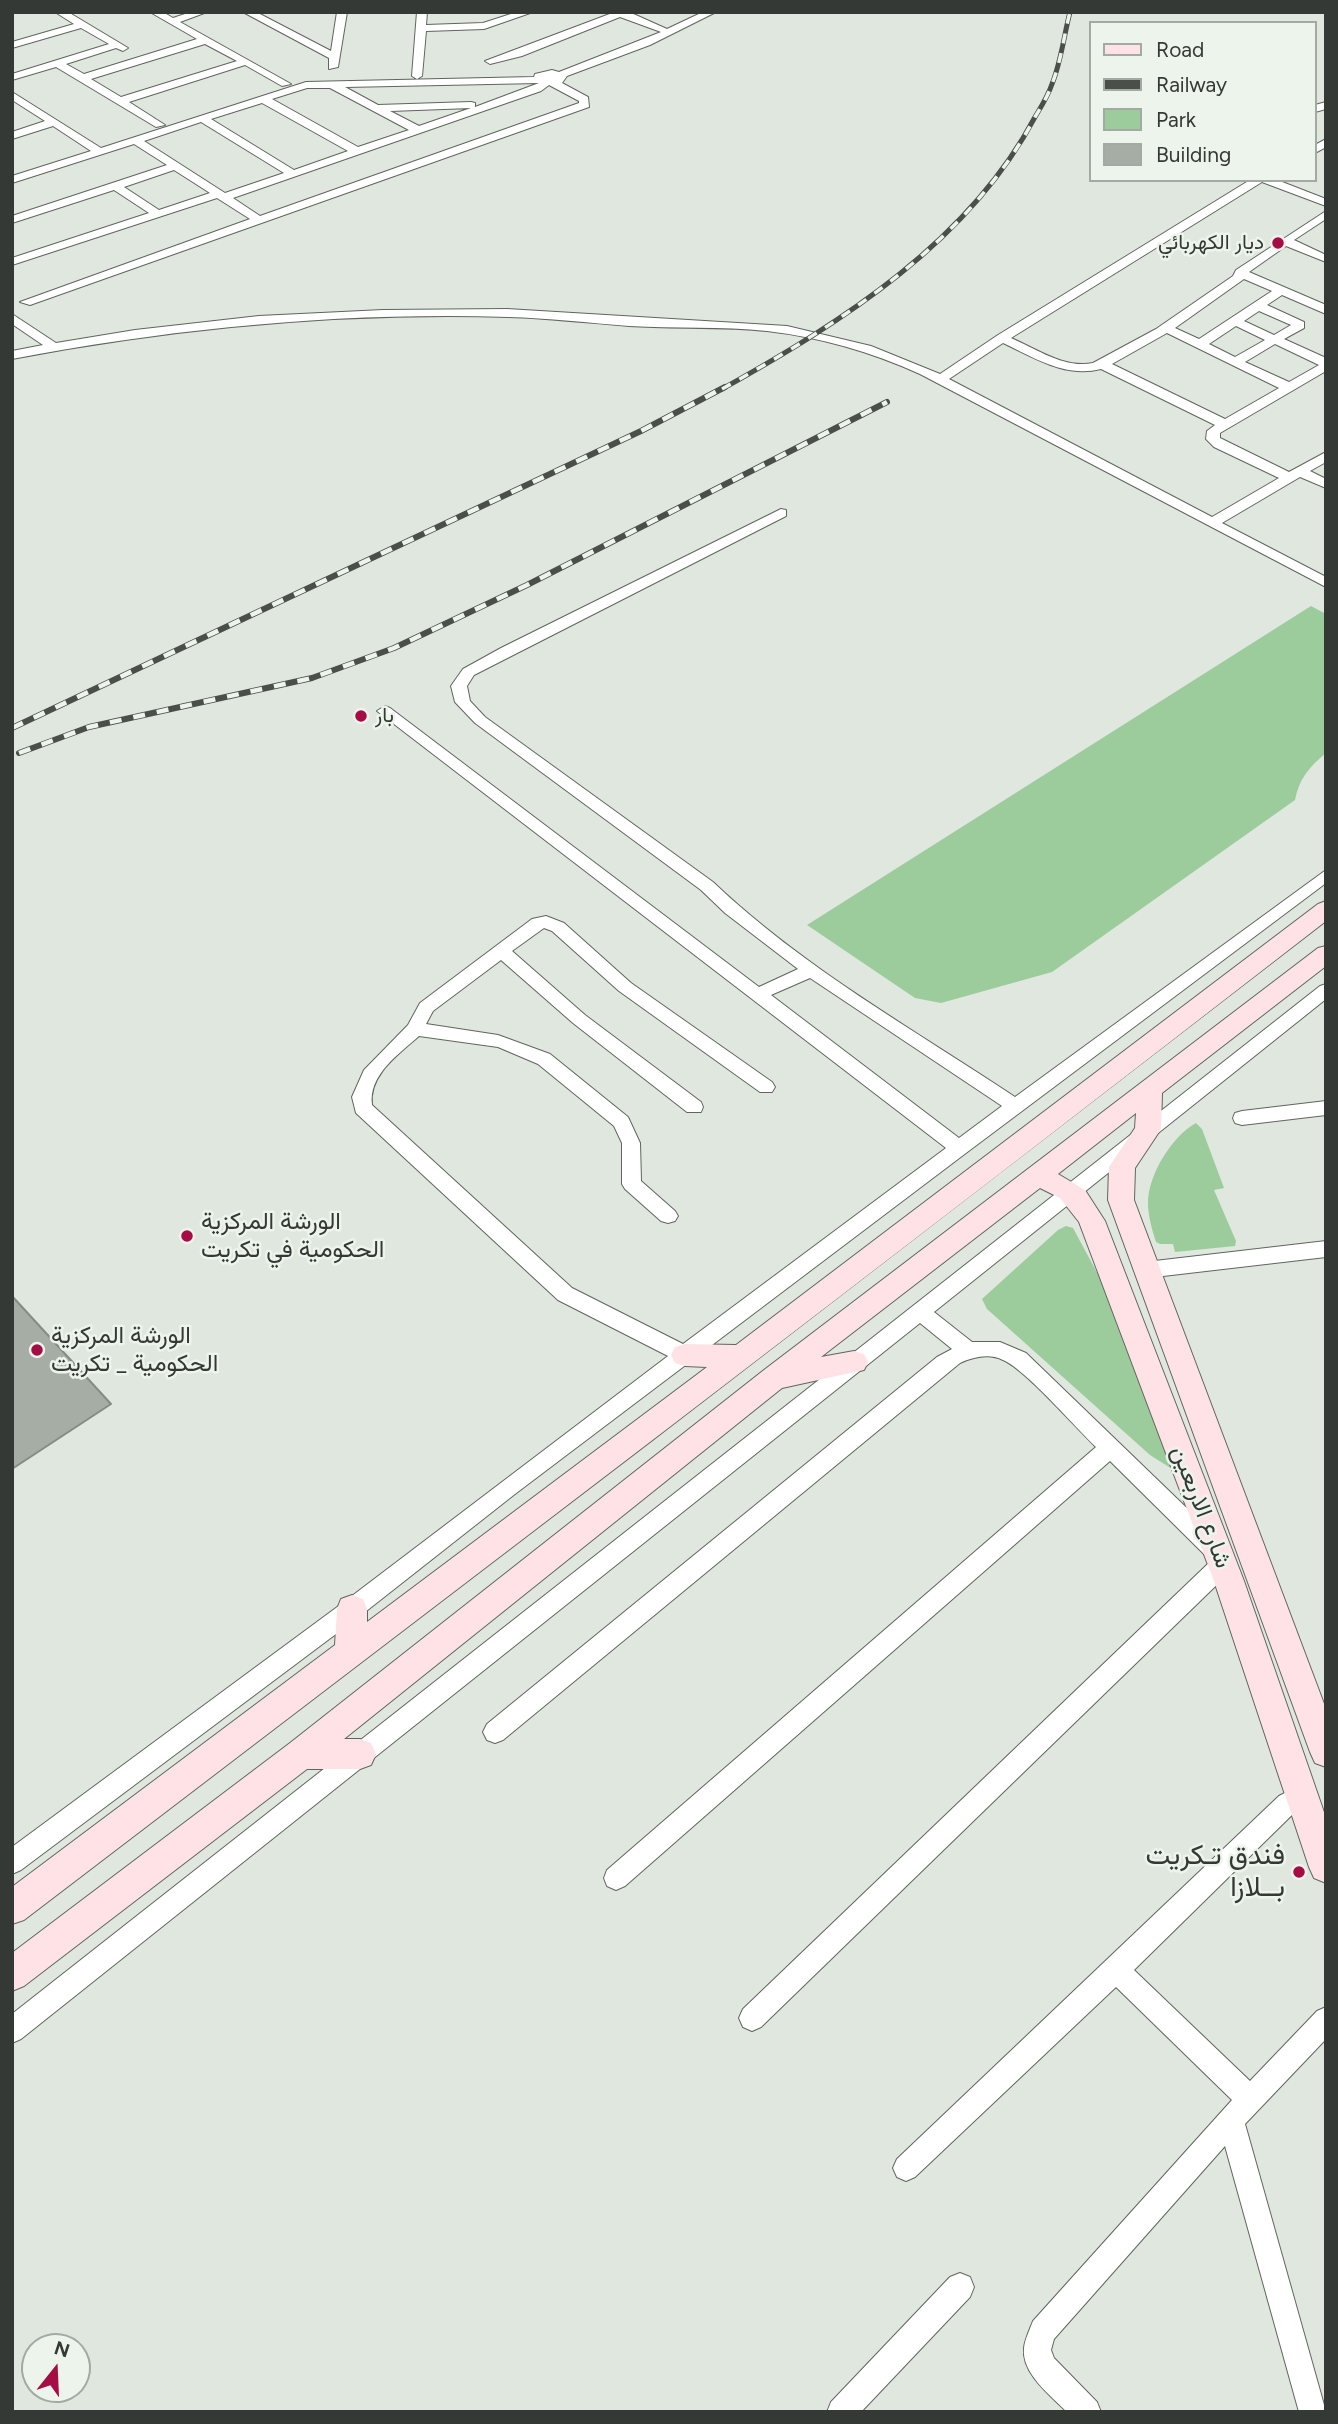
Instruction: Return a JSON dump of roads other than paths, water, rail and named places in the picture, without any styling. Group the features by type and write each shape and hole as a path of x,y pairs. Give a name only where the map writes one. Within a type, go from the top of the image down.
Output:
{"main road":[{"path":"12,1908 994,1165 1326,909"},
{"path":"12,1974 301,1754 774,1378 1325,955"},
{"path":"1148,1129 1150,1089"},
{"name":"شارع الاربعين","path":"1148,1129 1122,1167 1121,1200 1262,1578 1317,1703 1326,1752"},
{"path":"1036,1177 1064,1185 1071,1192"},
{"name":"شارع الاربعين","path":"1071,1192 1092,1221 1223,1566 1326,1867"},
{"path":"685,1355 739,1356"},
{"path":"774,1378 855,1362"},
{"path":"1223,1566 1262,1578"},
{"path":"350,1653 352,1609"},
{"path":"301,1754 360,1754"}],"street":[{"path":"60,12 144,60"},
{"path":"155,12 286,84"},
{"path":"172,21 202,12"},
{"path":"248,12 335,57"},
{"path":"329,80 342,12"},
{"path":"352,25 354,12"},
{"path":"417,76 422,12"},
{"path":"421,28 489,25 528,12"},
{"path":"595,60 696,12"},
{"path":"12,173 135,140 299,86 329,80 549,78 663,36 711,12"},
{"path":"489,51 518,54 622,13 662,29"},
{"path":"588,17 599,23"},
{"path":"12,45 81,24"},
{"path":"489,25 490,75"},
{"path":"12,35 24,41"},
{"path":"83,78 206,40"},
{"path":"12,78 117,46"},
{"path":"120,101 244,62"},
{"path":"59,64 160,125"},
{"path":"12,180 160,125 286,84 417,76 490,75 549,78 583,99 585,105 26,302"},
{"path":"12,262 293,174 537,89 549,78"},
{"path":"329,80 418,130"},
{"path":"14,98 96,149"},
{"path":"262,98 356,151"},
{"path":"377,108 486,106"},
{"path":"201,118 293,174"},
{"path":"12,136 54,122"},
{"path":"394,138 433,160"},
{"path":"135,140 260,220"},
{"path":"12,220 176,166"},
{"path":"940,380 1002,338 1255,182"},
{"path":"1271,182 1326,203"},
{"path":"115,186 159,214"},
{"path":"1002,338 1073,369 1093,369 1166,328 1326,214"},
{"path":"1285,241 1326,258"},
{"path":"1240,273 1326,310"},
{"path":"1201,344 1282,290"},
{"path":"1237,361 1300,324 1259,306"},
{"path":"12,355 52,346 205,326 285,318 428,313 529,314 644,323 765,327 806,333 878,352 940,380 1326,583"},
{"path":"12,318 52,346"},
{"path":"1237,322 1326,365"},
{"path":"1166,328 1290,388"},
{"path":"1102,364 1224,424"},
{"path":"1326,365 1224,424 1214,431 1213,439 1294,474 1326,484"},
{"path":"1212,523 1326,456"},
{"path":"781,513 468,672 459,686 463,702 480,720 708,886 731,909 811,971 1015,1107"},
{"path":"385,711 959,1148"},
{"path":"12,1862 352,1609 507,1488 959,1148 1326,875"},
{"path":"685,1355 565,1294 363,1108 361,1093 367,1080 415,1029 426,1007 538,923 546,922 558,927 625,988 766,1087"},
{"path":"501,951 579,1019 694,1107"},
{"path":"758,994 811,971"},
{"path":"12,2030 1326,990"},
{"path":"415,1029 499,1040 531,1051 544,1059 621,1122 631,1143 632,1184 668,1216"},
{"path":"1242,1118 1326,1108"},
{"path":"1146,1270 1326,1249"},
{"path":"919,1311 968,1350"},
{"path":"495,1732 944,1363 968,1350 1000,1350 1019,1359 1190,1529 1223,1566 752,2018"},
{"path":"616,1878 1110,1448"},
{"path":"906,2168 1287,1804 1300,1796"},
{"path":"1116,1970 1250,2099"},
{"path":"1087,2412 1043,2367 1037,2350 1043,2331 1231,2119 1326,2020"},
{"path":"1231,2119 1306,2407"},
{"path":"841,2412 960,2287"}],"railway":[{"path":"722,389 812,336 899,275 939,240 975,203 1008,162 1046,97 1058,67 1070,12"},
{"path":"12,728 641,431 725,387"},
{"path":"19,753 89,727 312,678 394,648 527,585 887,402"}],"place":[{"name":"ديار الكهربائي","path":"1278,243"},
{"name":"بار","path":"361,716"},
{"name":"الورشة المركزية الحكومية في تكريت","path":"187,1236"},
{"name":"الورشة المركزية الحكومية _ تكريت","path":"37,1350"},
{"name":"فندق تـكريت بــلازا","path":"1299,1872"}]}
